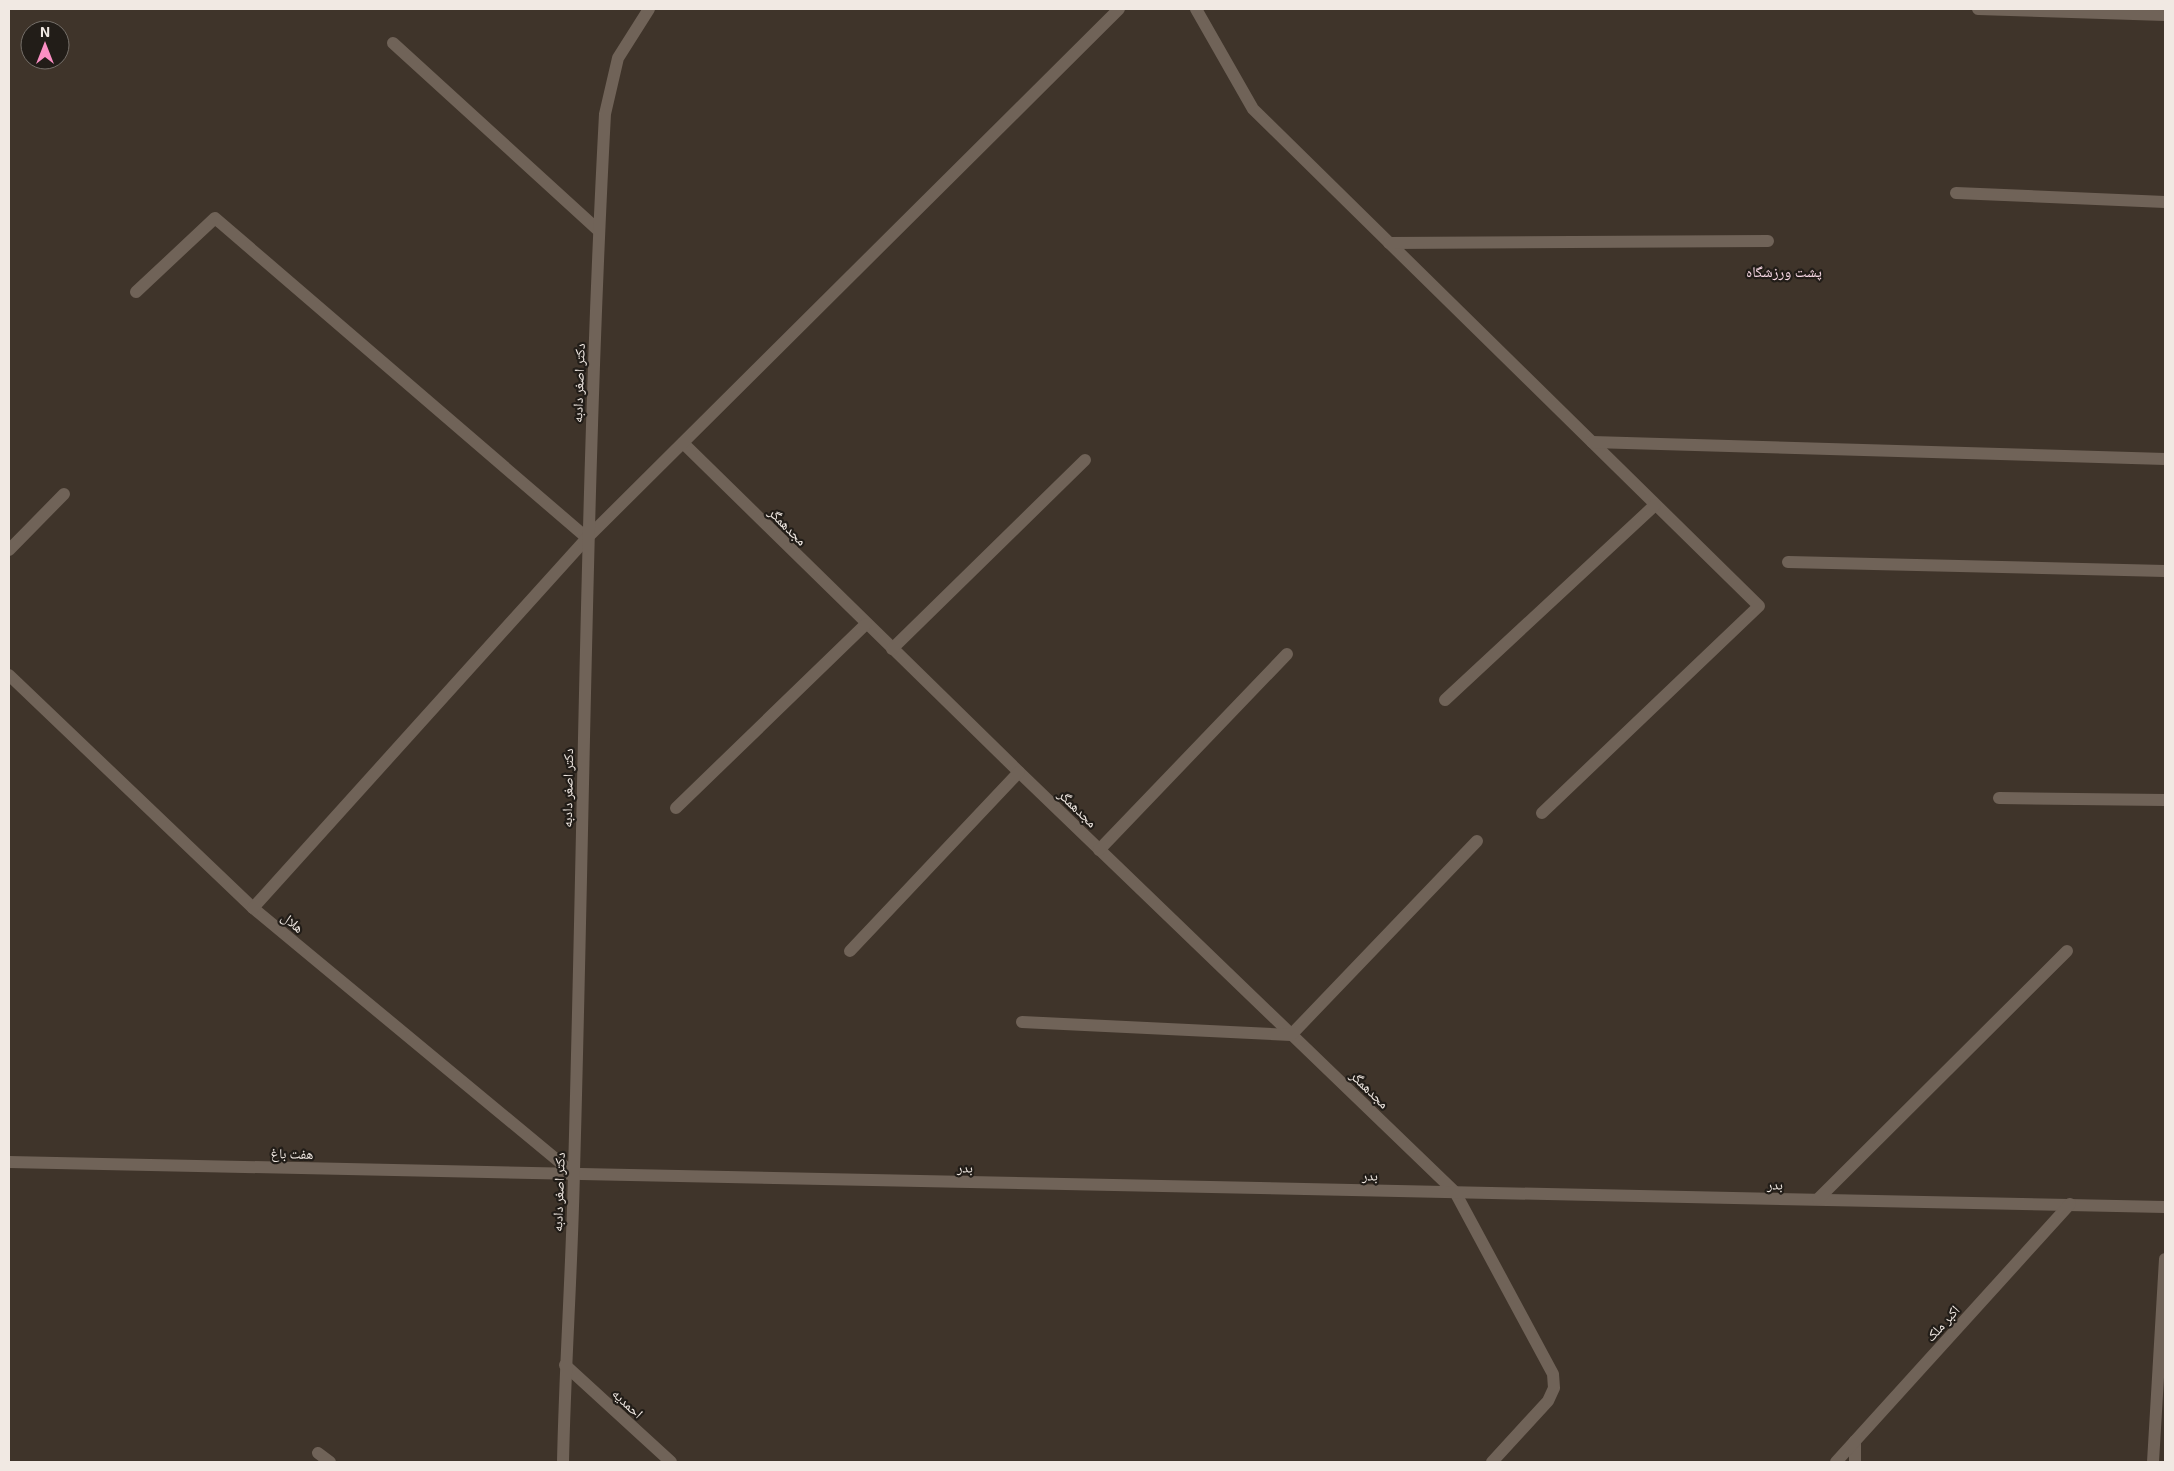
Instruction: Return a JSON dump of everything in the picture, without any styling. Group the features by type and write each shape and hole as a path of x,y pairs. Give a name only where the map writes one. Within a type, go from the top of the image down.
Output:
{"street":[{"name":"دکتر اصغر دادبه","path":"563,1462 565,1365 574,1174 587,538 604,114 618,58 649,9"},
{"path":"253,908 587,538 1119,9"},
{"path":"1196,9 1253,109 1759,606 1542,813"},
{"path":"1978,9 2165,15"},
{"path":"393,43 598,230"},
{"path":"1956,193 2165,202"},
{"path":"136,292 215,218 587,538"},
{"path":"1390,243 1768,241"},
{"path":"1592,442 2165,460"},
{"name":"مجدهمگر","path":"683,443 866,624 1455,1192 1553,1374 1554,1388 1548,1401 1492,1462"},
{"path":"892,649 1085,460"},
{"path":"9,550 64,494"},
{"path":"1445,700 1656,505"},
{"path":"1788,562 2165,571"},
{"path":"676,808 866,624"},
{"path":"1099,850 1287,654"},
{"name":"هلال","path":"9,675 253,908 574,1174"},
{"path":"850,951 1019,772"},
{"path":"1999,798 2165,800"},
{"path":"1022,1022 1291,1034 1477,841"},
{"path":"1818,1199 2067,951"},
{"name":"هفت باغ","path":"9,1162 574,1174"},
{"name":"بدر","path":"574,1174 2165,1206"},
{"name":"اکبر ملک","path":"1836,1462 2070,1204"},
{"path":"2154,1462 2165,1259"},
{"name":"احمدیه","path":"565,1365 671,1462"},
{"path":"1855,1441 1855,1462"},
{"path":"318,1453 330,1462"}],"district":[{"name":"پشت ورزشگاه","path":"1784,271"}]}
